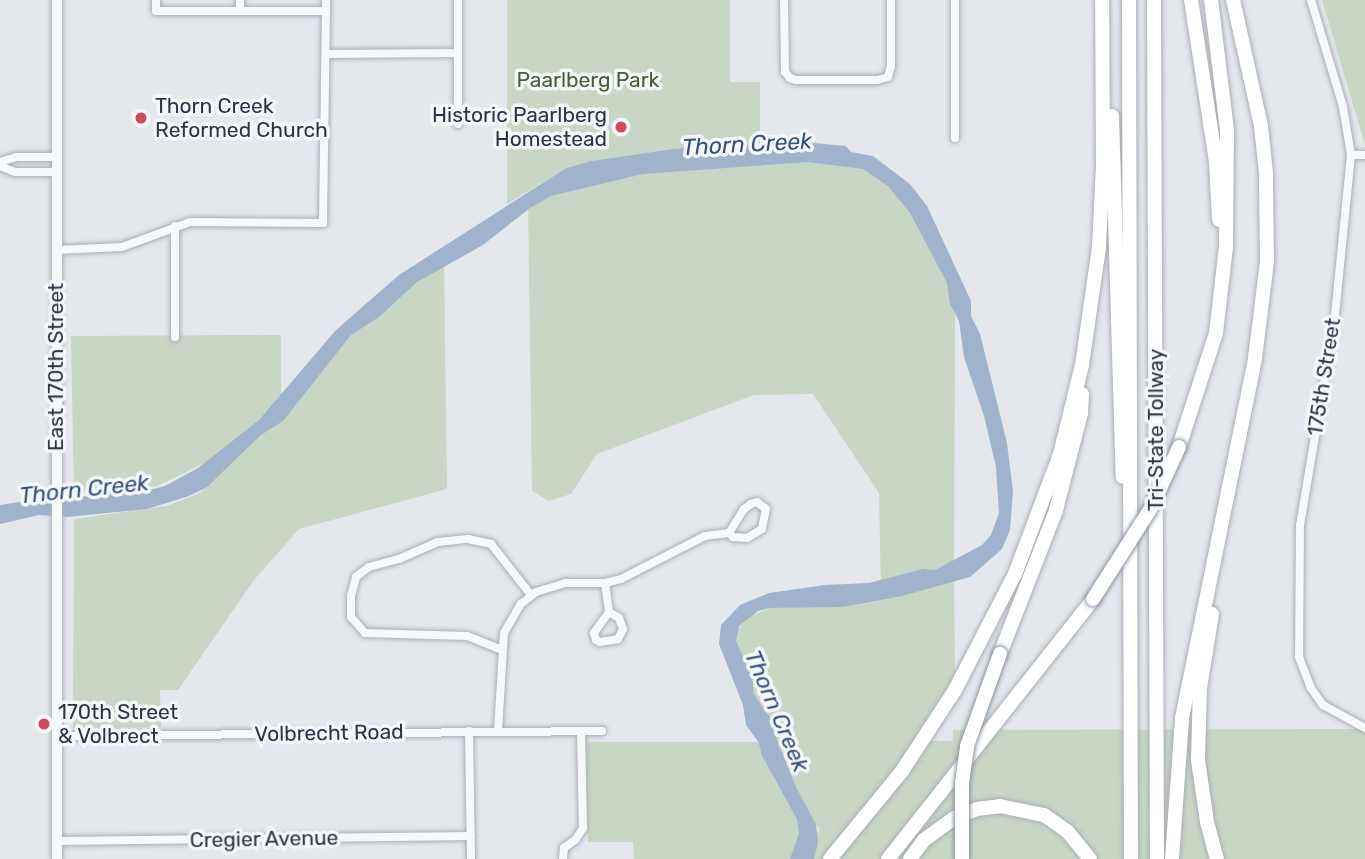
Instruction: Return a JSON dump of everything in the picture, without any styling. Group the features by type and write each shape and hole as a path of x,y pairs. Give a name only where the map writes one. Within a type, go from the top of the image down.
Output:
{"highway":[{"path":"962,859 962,783 967,746 1056,510 1081,413 1082,365 1101,220 1103,0"},
{"path":"1103,0 1111,81 1120,445 1131,567"},
{"name":"Tri-State Tollway","path":"1129,0 1131,859"},
{"name":"Tri-State Tollway","path":"1154,0 1157,859"},
{"path":"1191,0 1216,162 1219,203 1216,287 1203,374"},
{"path":"888,859 1093,599 1151,508 1179,447 1216,333 1228,205 1227,130 1211,0"},
{"path":"1172,859 1182,718 1233,474 1263,309 1268,222 1261,127 1233,0"},
{"path":"830,859 850,838 929,732 990,626 1020,562 1055,466 1082,365"},
{"path":"1217,859 1202,791 1198,723 1200,688 1233,474"},
{"path":"910,859 924,840 954,818 977,809 1000,806 1044,815 1068,832 1090,859"}],"street":[{"name":"East 170th Street","path":"57,0 57,859"},
{"path":"156,0 156,11 326,11"},
{"path":"240,0 240,11"},
{"path":"56,250 122,247 190,222 323,223 326,0"},
{"path":"458,0 458,124"},
{"path":"785,0 787,76 796,79 877,79 888,77 891,66 891,0"},
{"path":"955,0 955,138"},
{"name":"175th Street","path":"1311,0 1343,107 1351,155 1334,324 1300,525 1298,644 1299,657 1311,688 1323,705 1365,728"},
{"path":"326,54 458,53"},
{"path":"1351,155 1365,155"},
{"path":"56,157 4,158 0,164 15,172 56,172"},
{"path":"175,226 175,337"},
{"path":"498,731 502,650 510,618 531,595 565,583 605,583 636,574 694,540 729,533 740,539 762,529 766,509 757,502 751,504 744,509 729,533"},
{"path":"502,650 476,638 423,632 373,635 365,632 355,624 351,596 361,571 448,540 468,539 491,544 531,595"},
{"path":"605,583 609,612"},
{"name":"Volbrecht Road","path":"56,736 602,730"},
{"path":"469,731 471,859"},
{"path":"563,859 564,848 575,840 583,828 581,731"},
{"name":"Cregier Avenue","path":"57,841 471,836"}],"green space":[{"name":"Paarlberg Park","path":"507,0 730,0 730,82 760,82 760,144 673,149 591,161 566,168 507,204"},
{"path":"1322,0 1365,0 1365,145"},
{"path":"814,156 868,171 896,190 931,245 955,302 954,570 881,590 879,493 813,394 754,395 597,454 571,494 549,501 532,491 528,197 554,181"},
{"path":"444,259 447,489 299,529 254,580 178,690 160,690 161,727 73,728 74,519 167,506 200,493 273,420 320,364 405,283"},
{"path":"281,335 281,400 219,456 157,486 74,493 71,336"},
{"path":"954,578 955,675 913,741 953,741 953,730 1365,729 1365,859 634,859 633,842 588,842 586,742 770,742 803,832 797,850 820,830 795,796 735,652 736,632 747,618 769,608 800,607"}],"water":[{"path":"814,143 846,146 851,152 873,156 910,184 927,206 971,301 971,316 980,334 1007,443 1013,491 1010,530 1002,549 970,577 902,596 843,607 769,608 758,611 739,626 736,641 753,679 753,693 774,723 775,735 796,787 816,824 818,843 814,859 790,859 799,833 797,819 762,756 759,743 746,725 743,705 719,644 721,625 740,605 769,593 825,585 869,583 923,569 935,570 982,545 991,535 999,513 996,467 984,416 964,357 959,321 950,304 947,283 910,213 888,186 863,169 808,162 643,174 551,196 530,208 483,245 417,282 379,317 351,335 283,421 261,435 207,487 189,496 147,509 67,517 39,515 0,524 0,505 32,500 43,490 90,497 110,492 139,493 165,486 198,468 259,420 336,330 399,275 566,168 591,161 673,149 731,144 798,147"}],"place":[{"name":"Thorn Creek Reformed Church","path":"141,118"},
{"name":"Historic Paarlberg Homestead","path":"621,127"},
{"name":"170th Street & Volbrect","path":"44,724"}],"water label":[{"name":"Thorn Creek","path":"747,144"},
{"name":"Thorn Creek","path":"84,489"},
{"name":"Thorn Creek","path":"777,711"}]}
